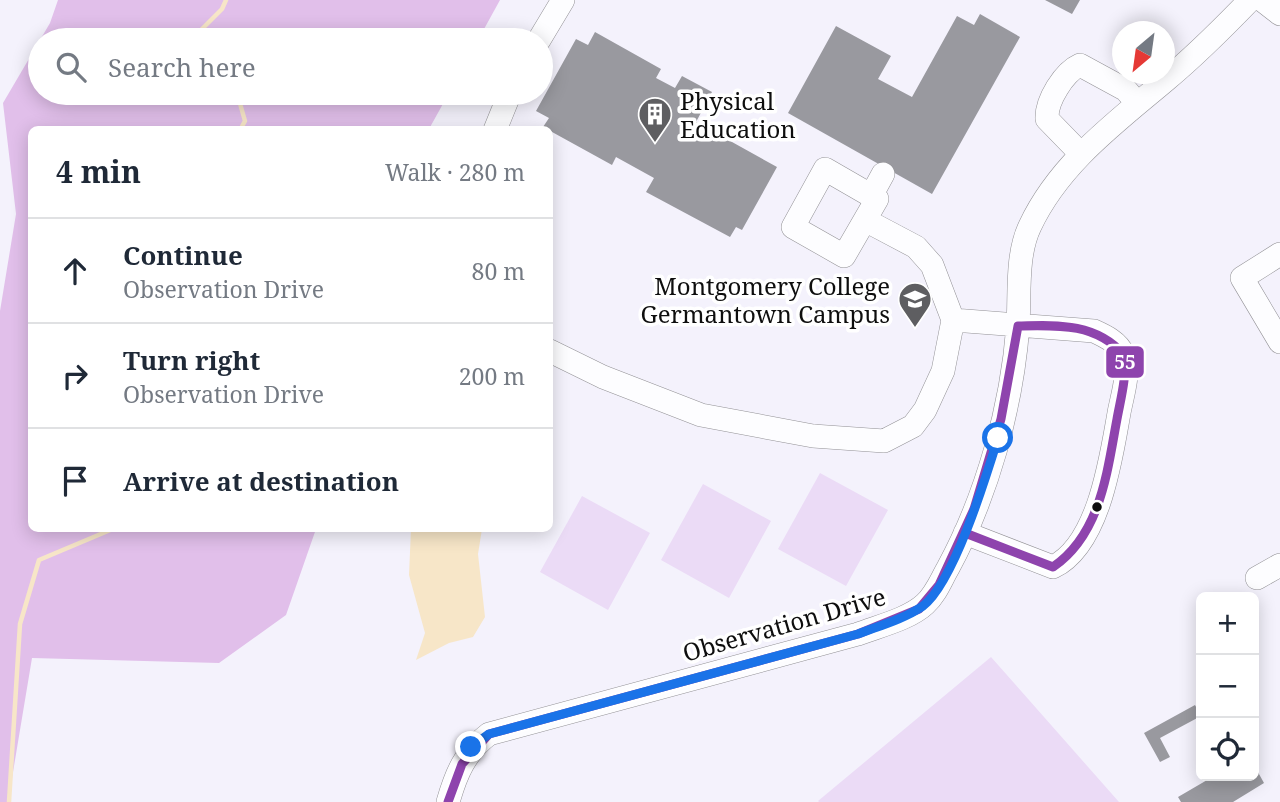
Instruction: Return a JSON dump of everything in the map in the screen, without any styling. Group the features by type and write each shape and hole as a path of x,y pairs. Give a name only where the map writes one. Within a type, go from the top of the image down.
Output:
{"street":[{"name":"Observation Drive","path":"448,802 454,780 471,747 489,734 858,634 906,616 925,605 937,589 965,533 998,438 1018,326 1021,265 1029,228 1052,187 1081,154 1208,43 1250,0"},
{"path":"1262,0 1280,14"},
{"path":"544,28 554,4"},
{"path":"1081,154 1047,119 1047,110 1069,70 1080,65 1126,90 1137,103"},
{"path":"497,126 505,105"},
{"path":"825,169 877,199 865,220 844,256 793,227 825,169"},
{"path":"871,196 883,174"},
{"path":"553,352 603,377 701,415 813,436 884,441 913,426 925,410 943,371 953,320 932,265 916,247 865,220"},
{"path":"1280,254 1242,278 1280,342"},
{"path":"953,320 1094,331 1107,337 1124,355 1124,380 1107,477 1095,510 1075,550 1053,567 965,533"},
{"path":"1257,578 1280,565"}],"shaded area":[{"path":"58,0 500,0 485,28 47,28"},
{"path":"28,60 28,105 442,105 431,126 28,126 28,532 315,532 286,615 219,663 32,658 8,802 0,802 0,311 16,214 3,103"},
{"path":"820,473 888,510 846,586 778,549"},
{"path":"703,484 771,521 729,598 661,560"},
{"path":"582,496 650,533 608,610 540,572"},
{"path":"411,532 482,532 478,554 485,617 473,637 449,643 416,660 425,633 409,575"},
{"path":"991,657 1119,802 818,801"}],"building":[{"path":"1045,0 1080,0 1072,14"},
{"path":"980,14 1020,37 932,194 788,113 836,26 891,56 878,79 912,97 957,16 974,25"},
{"name":"Physical Education","path":"595,32 661,69 656,78 675,88 682,76 712,92 696,122 777,167 742,230 736,227 730,237 646,192 654,178 616,157 612,165 553,133 553,126 544,126 549,118 536,111 539,105 553,105 553,80 576,39 588,45"},
{"path":"1196,707 1196,719 1160,738 1170,757 1160,762 1144,733"},
{"path":"1259,774 1264,783 1233,802 1181,802 1178,797 1205,781 1259,781"}],"waterway":[{"path":"203,28 222,9 226,0"},
{"path":"240,105 245,121 242,126"},
{"path":"9,802 20,624 39,560 106,532"}],"transit line":[{"name":"55","path":"448,802 462,764 489,734 858,634 919,609 939,585 974,509 1001,419 1018,326 1076,328 1089,331 1113,345 1124,355 1123,387 1105,480 1092,520 1082,537 1053,567 965,533"}],"place":[{"name":"Physical Education","path":"655,144"},
{"name":"Montgomery College Germantown Campus","path":"915,329"}],"route":[{"path":"471,747 489,734 858,634 906,616 925,605 937,589 959,547 981,494 998,438"}]}
